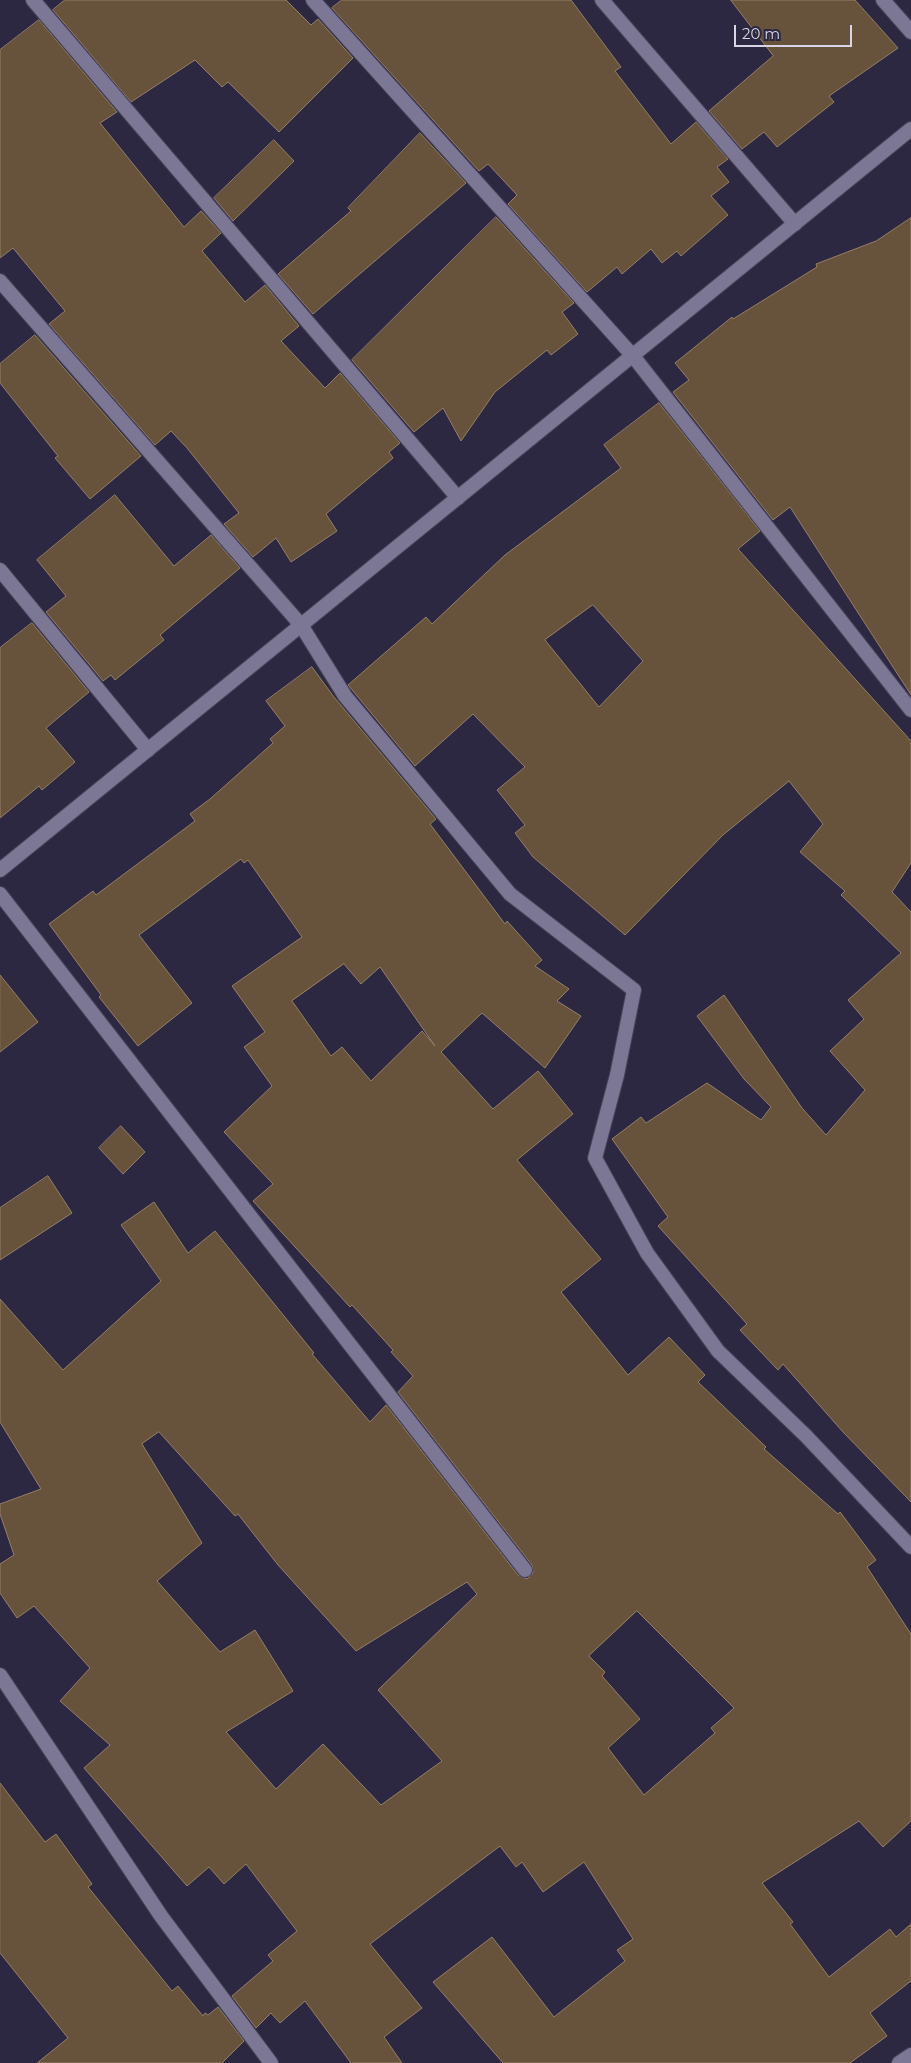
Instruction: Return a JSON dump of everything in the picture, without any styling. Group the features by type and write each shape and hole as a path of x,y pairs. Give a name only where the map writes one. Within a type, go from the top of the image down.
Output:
{"street":[{"path":"33,0 458,498"},
{"path":"313,0 632,356 911,710"},
{"path":"602,0 795,224"},
{"path":"883,0 911,32"},
{"path":"0,870 911,129"},
{"path":"0,281 301,625 345,696 510,894 634,990 617,1075 594,1158 647,1253 718,1351 806,1436 911,1547"},
{"path":"0,570 148,750"},
{"path":"0,894 525,1570"},
{"path":"0,1675 161,1916 271,2063"},
{"path":"899,2063 911,2055"}],"building":[{"path":"65,0 286,0 311,25 318,19 353,58 279,132 228,82 222,87 195,60 131,102 53,10"},
{"path":"342,0 571,0 621,67 615,71 671,144 696,122 728,159 717,167 729,182 711,196 728,215 681,256 677,251 662,263 651,249 622,274 617,267 587,292 508,204 517,195 488,164 479,171 332,8"},
{"path":"731,0 855,0 898,48 829,96 834,102 777,147 764,132 742,149 709,111 773,56"},
{"path":"39,20 117,112 100,123 184,227 201,211 221,233 202,251 245,302 265,285 299,326 281,341 325,388 340,373 400,443 389,452 393,458 326,514 337,531 291,562 276,538 253,557 224,524 239,513 187,448 171,431 155,445 49,324 65,311 13,248 0,258 0,50"},
{"path":"420,133 466,183 313,314 278,274 351,211 348,208"},
{"path":"274,140 294,161 233,221 214,198"},
{"path":"496,217 574,303 562,312 578,334 551,355 547,350 495,392 461,441 443,408 414,432 352,360"},
{"path":"911,218 911,695 790,507 773,520 673,392 689,380 675,363 732,317 733,319 817,267 816,264 876,241"},
{"path":"35,335 141,456 90,499 55,458 58,456 0,383 0,364"},
{"path":"659,403 760,531 738,549 911,741 911,863 892,892 911,912 911,1502 843,1432 783,1364 778,1370 740,1330 747,1324 658,1226 668,1217 612,1139 641,1117 646,1123 707,1083 761,1120 771,1107 744,1079 697,1016 724,995 802,1108 826,1135 865,1090 830,1051 864,1019 848,1000 901,953 841,895 845,891 800,852 823,824 789,781 723,835 625,935 533,857 515,833 525,825 497,790 525,767 473,714 415,766 348,685 426,617 432,624 505,555 621,468 604,445","holes":["593,605 643,661 599,707 545,640"]},
{"path":"115,495 174,566 211,535 240,568 160,635 164,640 115,680 111,675 103,681 46,612 66,596 37,560"},
{"path":"32,623 89,692 46,728 75,762 42,790 39,786 0,818 0,648"},
{"path":"312,667 334,697 436,819 430,824 505,924 507,921 542,960 535,966 569,989 557,1001 581,1016 545,1068 482,1013 441,1052 493,1109 538,1071 573,1114 517,1160 601,1259 561,1292 628,1375 669,1337 705,1375 698,1382 766,1447 764,1449 838,1514 840,1512 876,1560 867,1567 911,1634 911,1821 883,1847 859,1821 762,1883 793,1922 790,1924 829,1977 890,1929 896,1937 911,1924 911,1981 870,2013 887,2036 850,2063 503,2063 433,1982 492,1937 554,2017 625,1961 617,1950 633,1939 584,1862 543,1892 522,1862 516,1867 500,1846 370,1944 422,2008 384,2037 402,2063 351,2063 305,2001 280,2023 271,2013 256,2028 232,1996 273,1961 268,1955 297,1931 246,1864 224,1884 209,1867 187,1886 84,1768 110,1745 60,1701 90,1668 34,1606 17,1618 0,1593 0,1564 14,1555 0,1514 0,1504 41,1489 0,1422 0,1299 63,1370 161,1281 121,1225 154,1202 188,1253 215,1231 314,1353 312,1354 370,1422 386,1405 518,1575 527,1579 533,1573 532,1565 398,1392 413,1376 391,1352 393,1350 352,1305 350,1307 253,1201 273,1184 224,1132 272,1086 244,1047 265,1032 232,986 302,937 248,860 244,863 241,859 139,935 192,1003 138,1046 99,997 101,995 49,924 93,891 96,895 195,821 190,814 210,799 273,743 270,739 285,726 266,701","holes":["344,964 361,984 380,967 435,1046 422,1031 371,1081 342,1047 331,1056 292,1001","159,1432 235,1516 238,1514 278,1565 356,1651 467,1582 477,1594 378,1690 442,1761 381,1805 323,1744 276,1789 226,1732 293,1691 255,1630 220,1652 157,1581 202,1543 142,1444","637,1611 734,1708 711,1728 715,1733 644,1795 608,1748 640,1719 602,1676 605,1672 589,1656"]},
{"path":"0,975 38,1022 0,1052"},
{"path":"121,1126 145,1152 123,1174 99,1148"},
{"path":"48,1176 72,1213 0,1260 0,1208"},
{"path":"0,1783 45,1842 56,1834 92,1884 88,1887 172,1991 178,1986 203,2016 205,2013 208,2015 218,2007 244,2041 222,2063 37,2063 68,2038 0,1953"}]}
